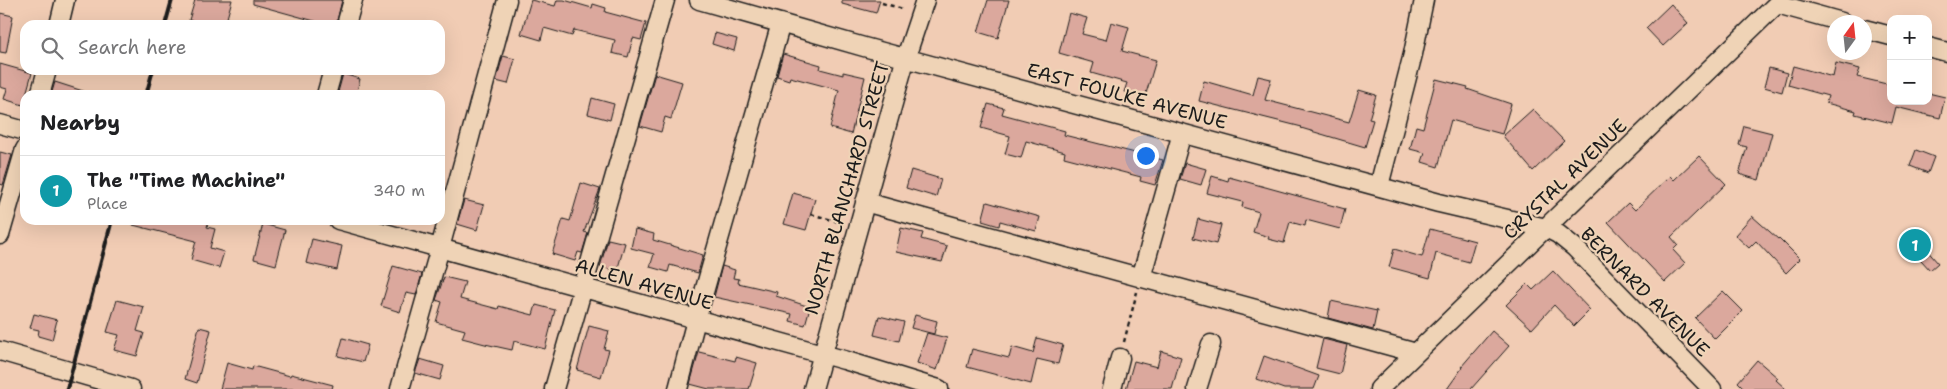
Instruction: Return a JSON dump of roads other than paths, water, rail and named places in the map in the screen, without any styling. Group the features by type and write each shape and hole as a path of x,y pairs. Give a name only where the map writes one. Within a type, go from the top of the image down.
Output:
{"street":[{"path":"60,20 65,0"},
{"path":"348,20 354,0"},
{"path":"400,389 507,0"},
{"path":"554,389 665,0"},
{"name":"EAST FOULKE AVENUE","path":"699,0 1439,203 1546,228"},
{"name":"NORTH BLANCHARD STREET","path":"813,389 906,57 925,0"},
{"path":"1379,186 1413,54 1424,0"},
{"path":"1779,2 1827,17"},
{"name":"CRYSTAL AVENUE","path":"1379,389 1779,2"},
{"path":"678,389 781,23"},
{"path":"1872,31 1887,35"},
{"path":"1932,48 1947,52"},
{"path":"41,90 45,75"},
{"path":"327,90 332,75"},
{"path":"0,124 20,130"},
{"path":"1141,278 1182,132"},
{"path":"0,235 20,166"},
{"path":"866,202 1416,353"},
{"name":"ALLEN AVENUE","path":"356,225 822,354 939,389"},
{"name":"BERNARD AVENUE","path":"1546,228 1558,234 1574,247 1712,389"},
{"path":"1197,389 1211,344"},
{"path":"0,351 131,389"},
{"path":"1112,389 1120,358"}],"railway":[{"path":"166,20 172,0"},
{"path":"147,90 152,75"},
{"path":"67,389 111,225"}],"place":[{"name":"The \"Time Machine\"","path":"1915,245"}]}
